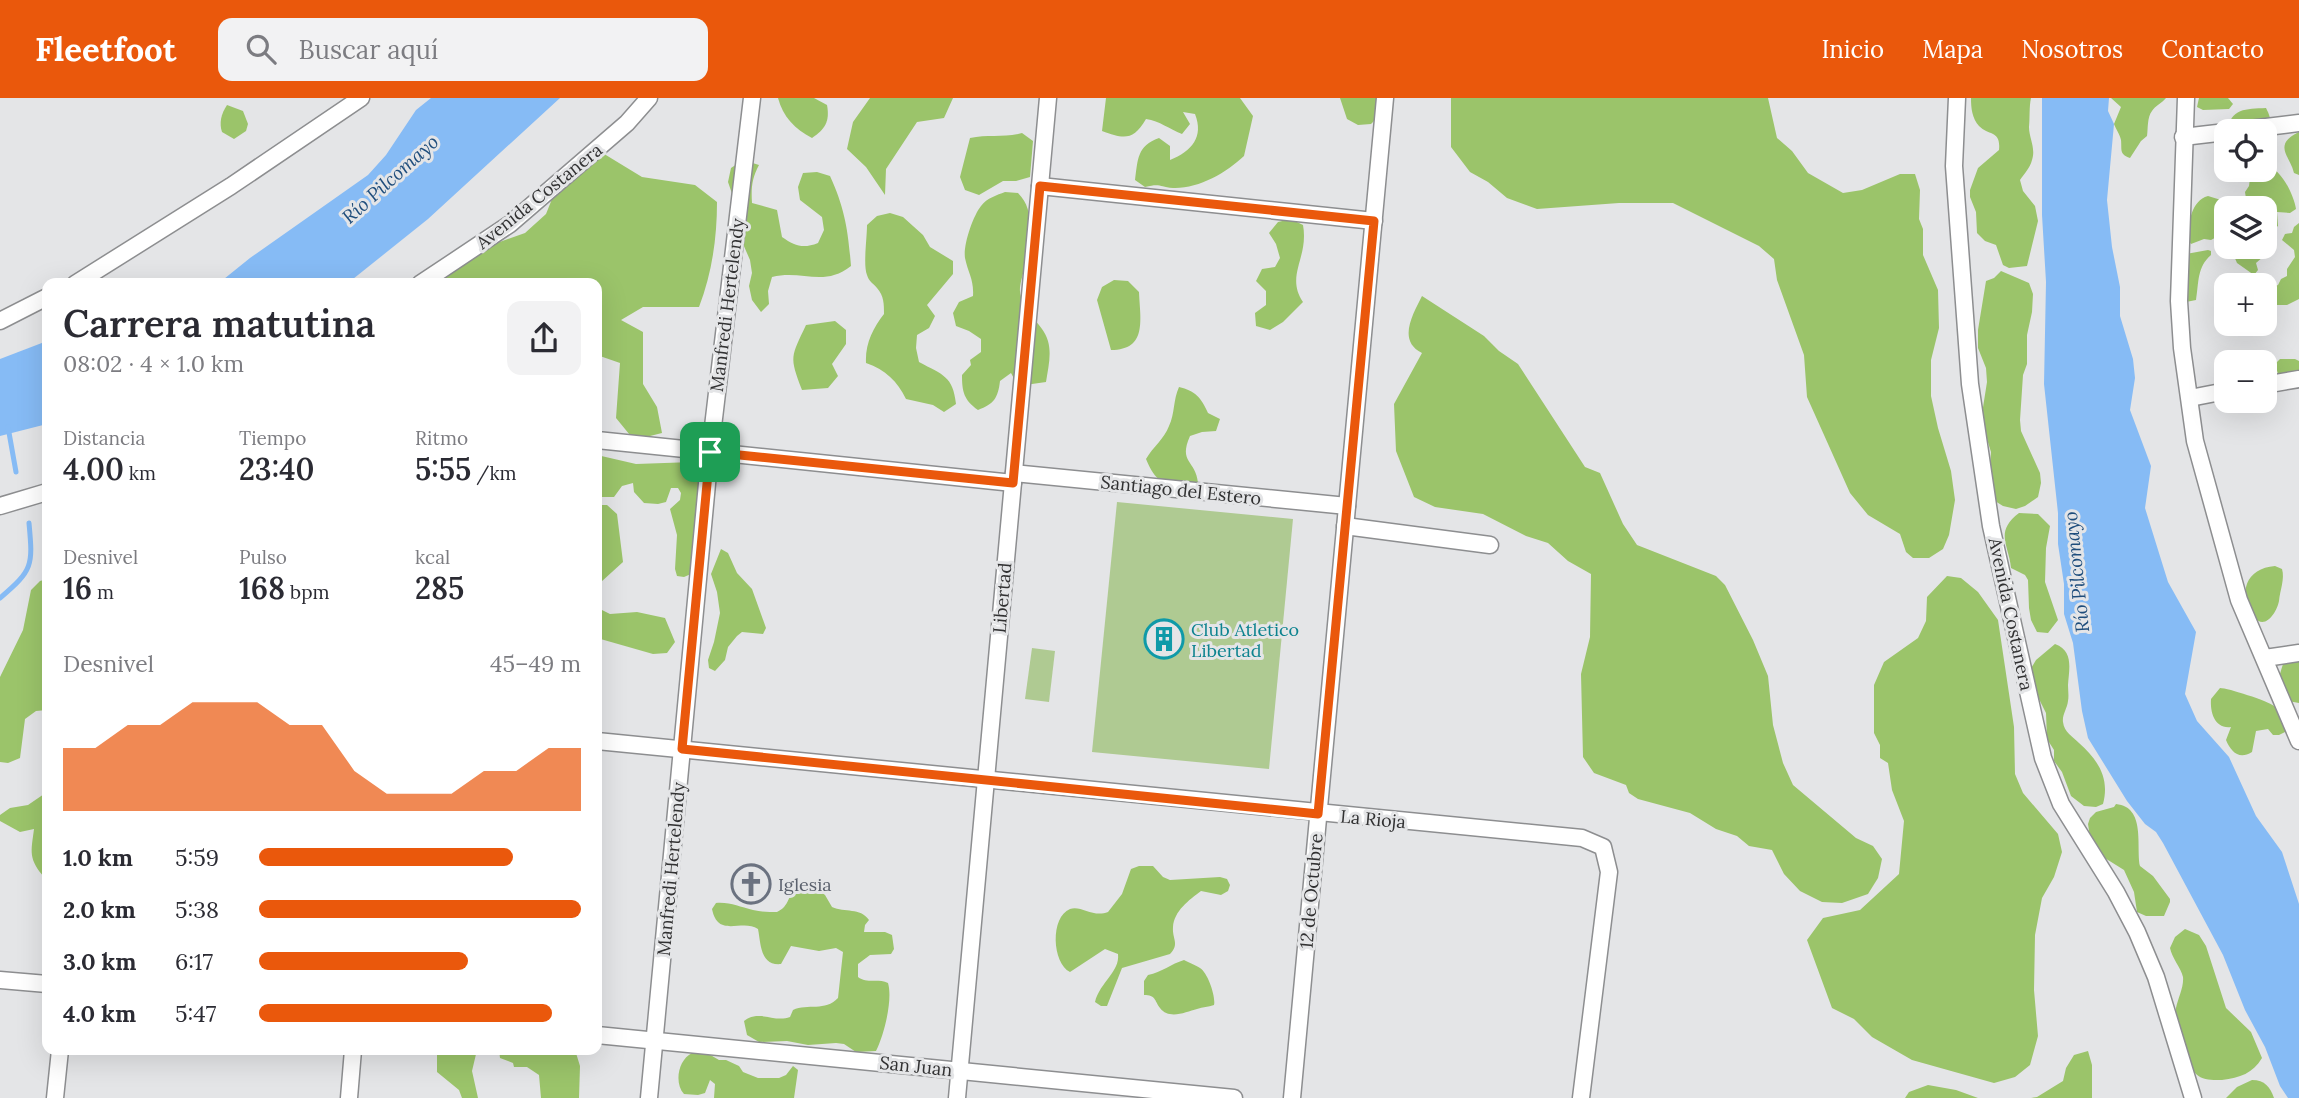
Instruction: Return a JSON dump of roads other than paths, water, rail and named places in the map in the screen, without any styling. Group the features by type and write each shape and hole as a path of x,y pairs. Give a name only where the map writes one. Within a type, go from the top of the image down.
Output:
{"street":[{"path":"85,278 231,186 361,98"},
{"name":"Avenida Costanera","path":"429,278 510,224 627,123 649,98"},
{"name":"Manfredi Hertelendy","path":"649,1098 710,452 752,98"},
{"name":"Libertad","path":"957,1098 1048,98"},
{"name":"12 de Octubre","path":"1292,1098 1385,98"},
{"name":"Avenida Costanera","path":"1957,98 1954,166 1970,384 1992,526 2043,758 2061,804 2116,892 2137,932 2155,977 2193,1098"},
{"path":"2186,98 2179,301 2182,348 2195,440 2239,600 2299,741"},
{"path":"2277,126 2299,123"},
{"path":"2183,137 2214,133"},
{"path":"1040,186 1374,221"},
{"path":"0,321 42,300"},
{"path":"2277,383 2299,379"},
{"path":"2190,398 2214,393"},
{"name":"Santiago del Estero","path":"602,441 1347,506"},
{"path":"0,506 42,493"},
{"path":"1345,526 1490,545"},
{"path":"2264,658 2299,653"},
{"name":"La Rioja","path":"602,741 1582,838 1603,848 1608,872 1581,1098"},
{"path":"0,980 42,984"},
{"name":"San Juan","path":"602,1035 1234,1098"},
{"path":"55,1098 59,1055"},
{"path":"349,1098 353,1055"}],"water":[{"name":"Río Pilcomayo","path":"431,98 560,98 428,219 354,278 225,278 368,175 386,155 416,110"},
{"name":"Río Pilcomayo","path":"2042,98 2109,98 2108,111 2114,124 2107,200 2120,287 2120,316 2133,359 2135,378 2130,410 2151,466 2145,508 2168,582 2196,632 2185,694 2197,721 2229,757 2256,816 2282,852 2299,904 2299,1098 2288,1098 2280,1086 2223,955 2163,843 2127,801 2088,738 2073,643 2064,614 2058,513 2044,384 2046,282 2042,215"},
{"path":"42,343 42,425 0,436 0,359"}],"waterway":[{"path":"8,427 16,472"},
{"path":"0,598 19,581 28,566 31,549 29,523"}],"place":[{"name":"Club Atletico Libertad","path":"1164,639"},
{"name":"Iglesia","path":"751,884"}]}
